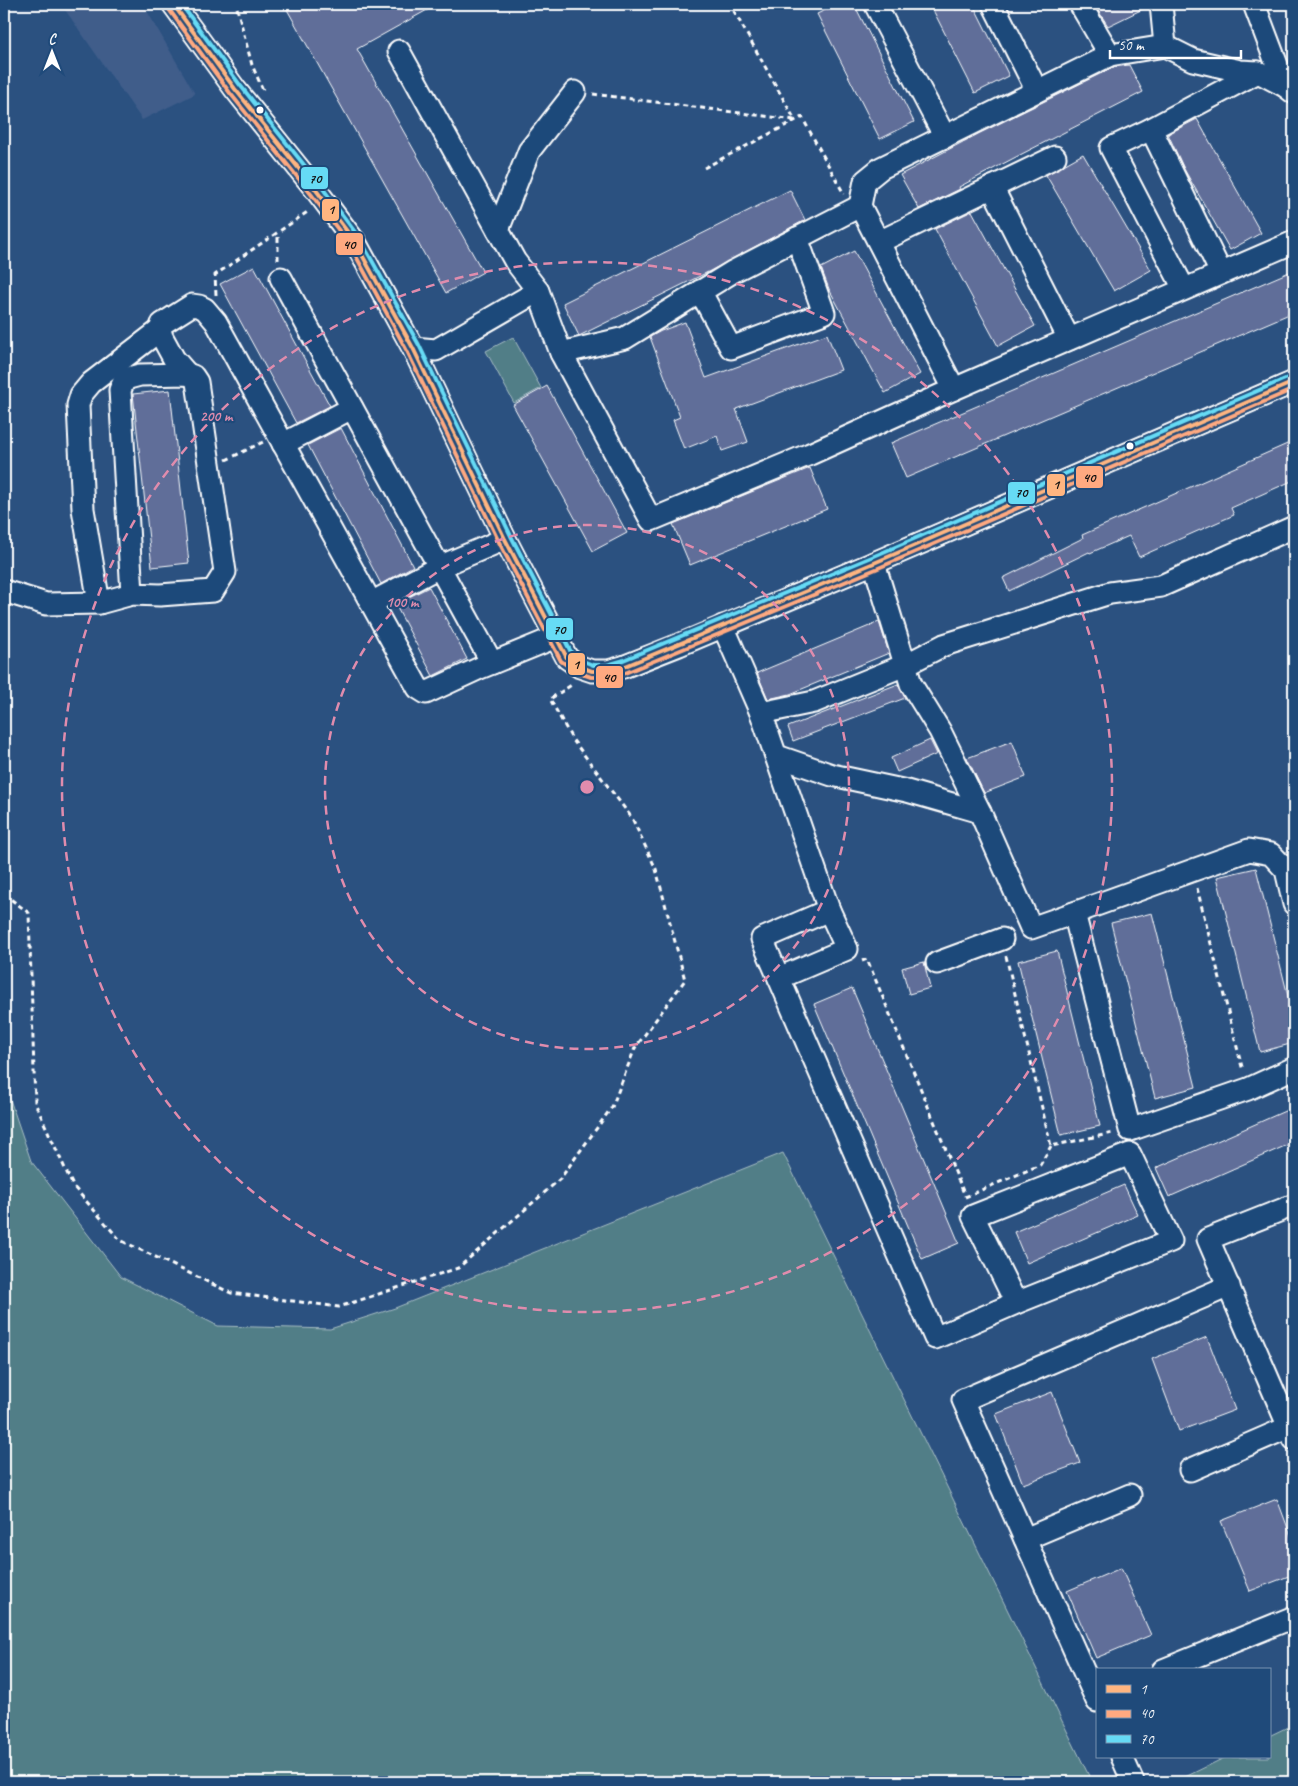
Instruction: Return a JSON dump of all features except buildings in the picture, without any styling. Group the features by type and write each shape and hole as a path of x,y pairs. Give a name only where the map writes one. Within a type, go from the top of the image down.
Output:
{"street":[{"path":"875,4 945,137"},
{"path":"994,4 1037,91"},
{"path":"1080,4 1110,55"},
{"path":"1161,4 1166,46"},
{"path":"1254,4 1291,86"},
{"path":"180,6 234,89 316,190 355,242 413,348 505,538 567,658 580,667 592,671 608,671 623,667 874,563 1294,382"},
{"path":"561,353 625,338 734,271 856,208 865,181 881,168 1110,55 1166,46 1193,60 1240,71 1258,72 1291,86"},
{"path":"399,51 515,261 538,291 561,353 651,520 810,454 1068,339 1294,242"},
{"path":"1184,289 1111,148 1258,72"},
{"path":"498,230 529,151 575,92"},
{"path":"1151,129 1221,273"},
{"path":"879,242 1055,157"},
{"path":"992,188 1068,339"},
{"path":"856,208 879,242 954,389"},
{"path":"700,291 731,348 824,313 797,238"},
{"path":"281,278 492,663"},
{"path":"413,348 436,350 538,291"},
{"path":"99,603 83,509 78,405 81,395 91,384 160,330 162,324 192,305 205,309 216,322 418,688 426,693 556,637"},
{"path":"4,591 46,604 99,603 132,594 160,595 213,591 225,572 197,382 193,376 188,374 174,360 160,330"},
{"path":"132,594 120,390 125,379 140,375 188,374"},
{"path":"281,440 352,408"},
{"path":"761,713 814,702 905,665 944,645 1110,592 1161,586 1294,527"},
{"path":"371,603 439,568 505,538"},
{"path":"874,563 911,684 940,731 980,812 1031,928 1249,850 1271,854 1286,870 1294,904"},
{"path":"724,626 761,713 830,910 846,949 779,978"},
{"path":"777,756 832,774 980,812"},
{"path":"830,910 762,939 935,1338 1016,1303 1171,1241 1130,1154 973,1216 1016,1303"},
{"path":"1074,913 1130,1130 1248,1089 1294,1068"},
{"path":"937,963 1002,939"},
{"path":"1190,1470 1292,1433 1208,1240 1294,1205"},
{"path":"1096,1698 963,1400 1229,1286"},
{"path":"1025,1539 1130,1495"},
{"path":"1169,1668 1294,1617"},
{"path":"1122,1758 1133,1782"}],"path":[{"path":"730,4 795,120"},
{"path":"236,8 252,64 263,90"},
{"path":"575,92 795,120"},
{"path":"704,168 802,116 856,208"},
{"path":"205,309 217,302 215,275 313,209"},
{"path":"278,233 278,272 281,278"},
{"path":"209,468 281,440"},
{"path":"4,894 29,913 35,1103 73,1186 120,1240 231,1294 339,1307 458,1268 560,1179 612,1107 635,1048 685,980 656,868 632,818 572,739 550,699 592,671"},
{"path":"1193,870 1248,1089"},
{"path":"1002,939 1052,1146 1040,1165"},
{"path":"858,962 867,959 965,1196"},
{"path":"1052,1146 1130,1130"}],"shaded area":[{"path":"61,4 143,4 195,94 142,120"}],"green space":[{"path":"513,337 541,388 514,403 486,351"},
{"path":"4,1082 31,1161 121,1277 218,1326 330,1329 395,1308 783,1153 1092,1782 4,1782"},
{"path":"1294,1724 1294,1782 1175,1782 1224,1758 1270,1758 1270,1736"}],"transit line":[{"name":"1","path":"173,4 235,89 355,242 413,348 505,539 567,658 580,667 592,671 608,671 623,667 874,563 1294,382"},
{"name":"70","path":"181,4 240,85 321,186 360,239 419,345 511,536 572,654 593,665 607,665 621,661 872,557 1292,376"},
{"name":"40","path":"168,8 230,93 350,245 407,351 499,542 561,661 577,672 591,677 609,677 625,673 876,569 1294,389"}]}
